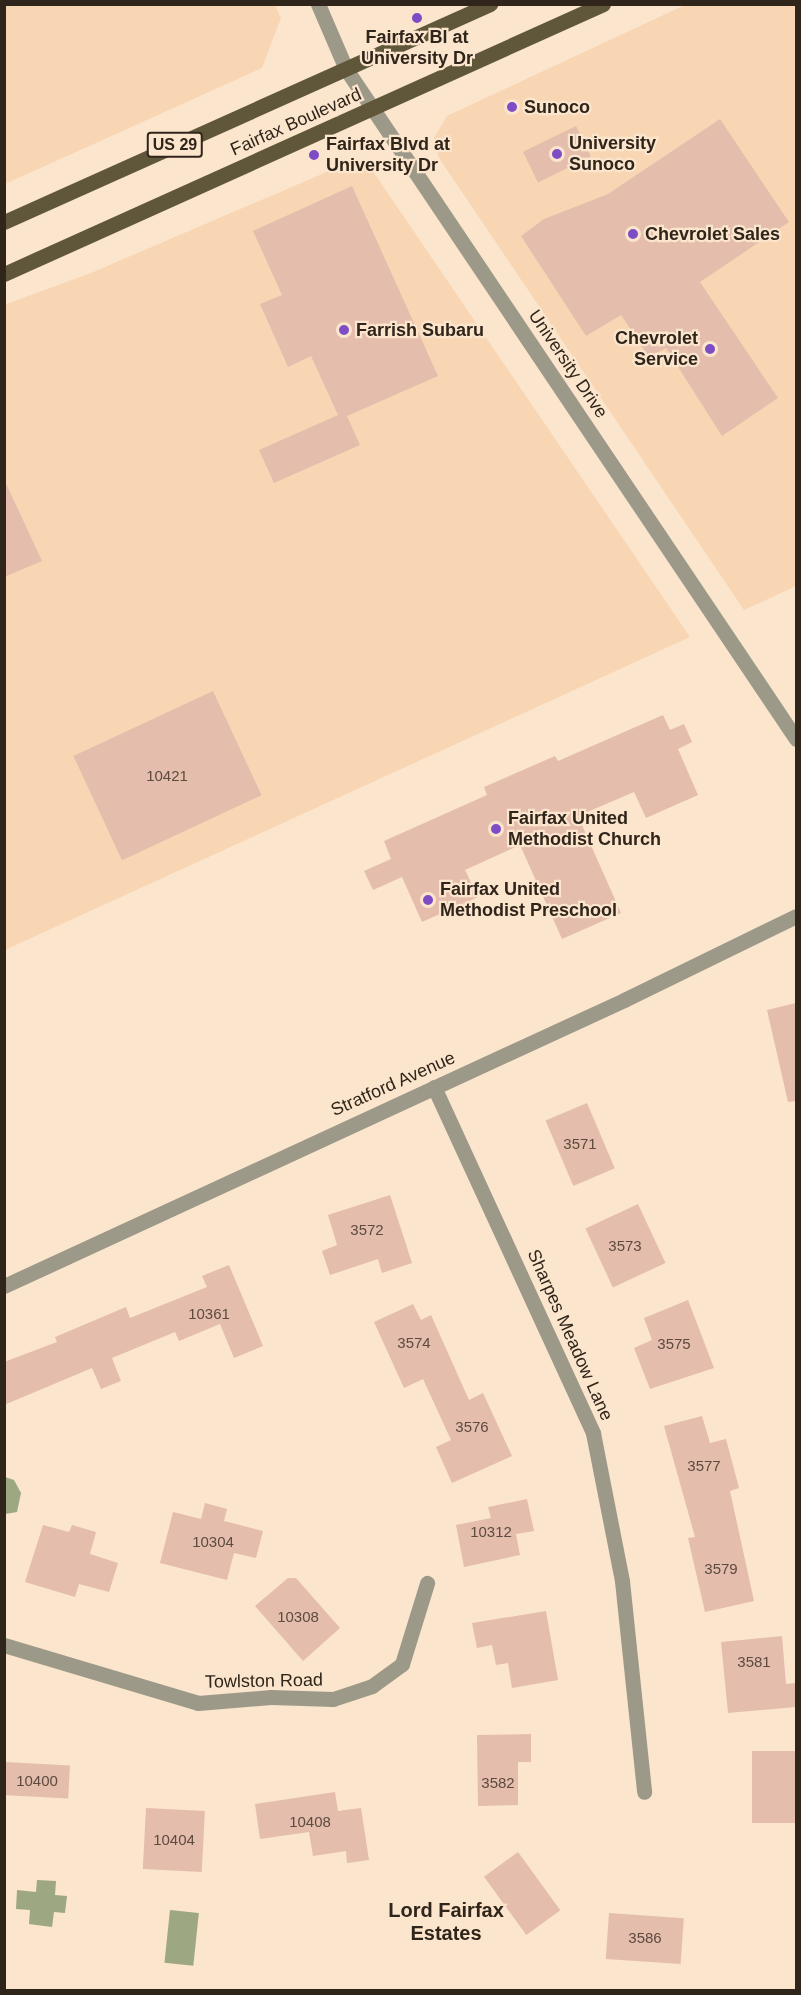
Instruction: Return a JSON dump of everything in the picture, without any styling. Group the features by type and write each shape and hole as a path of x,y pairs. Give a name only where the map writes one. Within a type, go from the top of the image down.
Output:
{"main road":[{"name":"Fairfax Boulevard","path":"4,222 490,4"},
{"name":"Fairfax Boulevard","path":"4,274 603,4"}],"street":[{"name":"University Drive","path":"318,4 346,69 372,109 796,739"},
{"name":"Stratford Avenue","path":"4,1286 796,916"},
{"name":"Sharpes Meadow Lane","path":"434,1087 593,1433 622,1581 644,1792"},
{"name":"Towlston Road","path":"4,1645 198,1703 271,1697 333,1699 372,1686 402,1664 427,1583"}],"shaded area":[{"path":"4,5 275,5 281,18 262,68 5,184"},
{"path":"685,5 796,5 796,586 744,610 439,158 434,138 447,116"},
{"path":"343,165 370,167 690,637 5,950 4,305 91,273"},
{"path":"5,1477 14,1480 21,1493 17,1512 5,1514"},
{"path":"37,1880 56,1881 55,1895 67,1896 65,1913 54,1912 52,1927 29,1924 30,1910 16,1909 17,1890 36,1892"},
{"path":"170,1910 199,1913 193,1966 164,1963"}],"building":[{"path":"720,119 789,222 700,282 778,398 722,436 666,348 649,357 621,315 586,336 521,236 544,219 608,194"},
{"name":"University Sunoco","path":"576,126 591,157 538,182 523,152"},
{"name":"Farrish Subaru","path":"352,186 438,376 347,416 360,445 274,483 259,450 338,415 311,356 288,367 260,304 282,295 253,231"},
{"path":"4,479 42,561 4,577"},
{"path":"213,691 262,795 122,860 73,756"},
{"name":"Fairfax United Methodist Church","path":"663,715 670,730 684,724 692,742 678,749 698,795 646,818 634,792 578,816 621,913 562,939 520,845 465,870 478,897 422,922 402,877 373,890 364,871 391,859 384,841 487,795 484,787 555,756 558,761"},
{"path":"796,1003 796,1101 788,1102 767,1010"},
{"path":"587,1103 615,1168 573,1186 546,1121"},
{"path":"390,1195 412,1263 382,1273 378,1259 330,1275 322,1251 337,1245 328,1215"},
{"path":"638,1204 665,1263 613,1287 585,1229"},
{"path":"229,1265 263,1346 234,1358 220,1324 179,1341 175,1332 112,1358 121,1381 101,1389 92,1368 4,1405 4,1362 57,1342 55,1337 126,1307 130,1318 207,1287 202,1276"},
{"path":"688,1300 714,1368 650,1389 634,1348 652,1340 644,1318"},
{"path":"413,1304 421,1320 431,1315 469,1400 483,1393 512,1456 452,1483 436,1447 451,1440 423,1379 404,1388 374,1322"},
{"path":"702,1416 710,1443 726,1439 739,1488 730,1491 754,1601 705,1612 688,1538 695,1537 664,1426"},
{"path":"527,1499 534,1531 516,1534 520,1555 464,1567 456,1525 491,1518 488,1507"},
{"path":"205,1503 227,1509 224,1521 263,1531 256,1558 234,1553 227,1580 160,1563 173,1512 201,1519"},
{"path":"43,1525 69,1532 72,1525 96,1532 90,1554 118,1563 109,1592 79,1584 75,1597 25,1582"},
{"path":"288,1578 296,1578 340,1628 303,1661 255,1606"},
{"path":"546,1611 558,1680 512,1688 508,1663 496,1665 492,1645 477,1648 472,1623"},
{"path":"782,1636 786,1684 796,1683 796,1707 728,1713 721,1642"},
{"path":"531,1734 531,1762 518,1762 518,1805 478,1806 477,1735"},
{"path":"752,1751 796,1751 796,1823 752,1823"},
{"path":"4,1762 70,1765 68,1798 4,1795"},
{"path":"335,1792 338,1811 361,1808 369,1860 347,1863 346,1851 313,1856 309,1832 260,1839 255,1804"},
{"path":"146,1808 205,1811 202,1872 143,1869"},
{"path":"518,1852 560,1910 526,1935 484,1877"},
{"path":"609,1913 684,1918 681,1964 606,1959"}],"place":[{"name":"Fairfax Bl at University Dr","path":"417,18"},
{"name":"Sunoco","path":"512,107"},
{"name":"University Sunoco","path":"557,154"},
{"name":"Fairfax Blvd at University Dr","path":"314,155"},
{"name":"Chevrolet Sales","path":"633,234"},
{"name":"Farrish Subaru","path":"344,330"},
{"name":"Chevrolet Service","path":"710,349"},
{"name":"Fairfax United Methodist Church","path":"496,829"},
{"name":"Fairfax United Methodist Preschool","path":"428,900"}],"district":[{"name":"Lord Fairfax Estates","path":"446,1922"}]}
